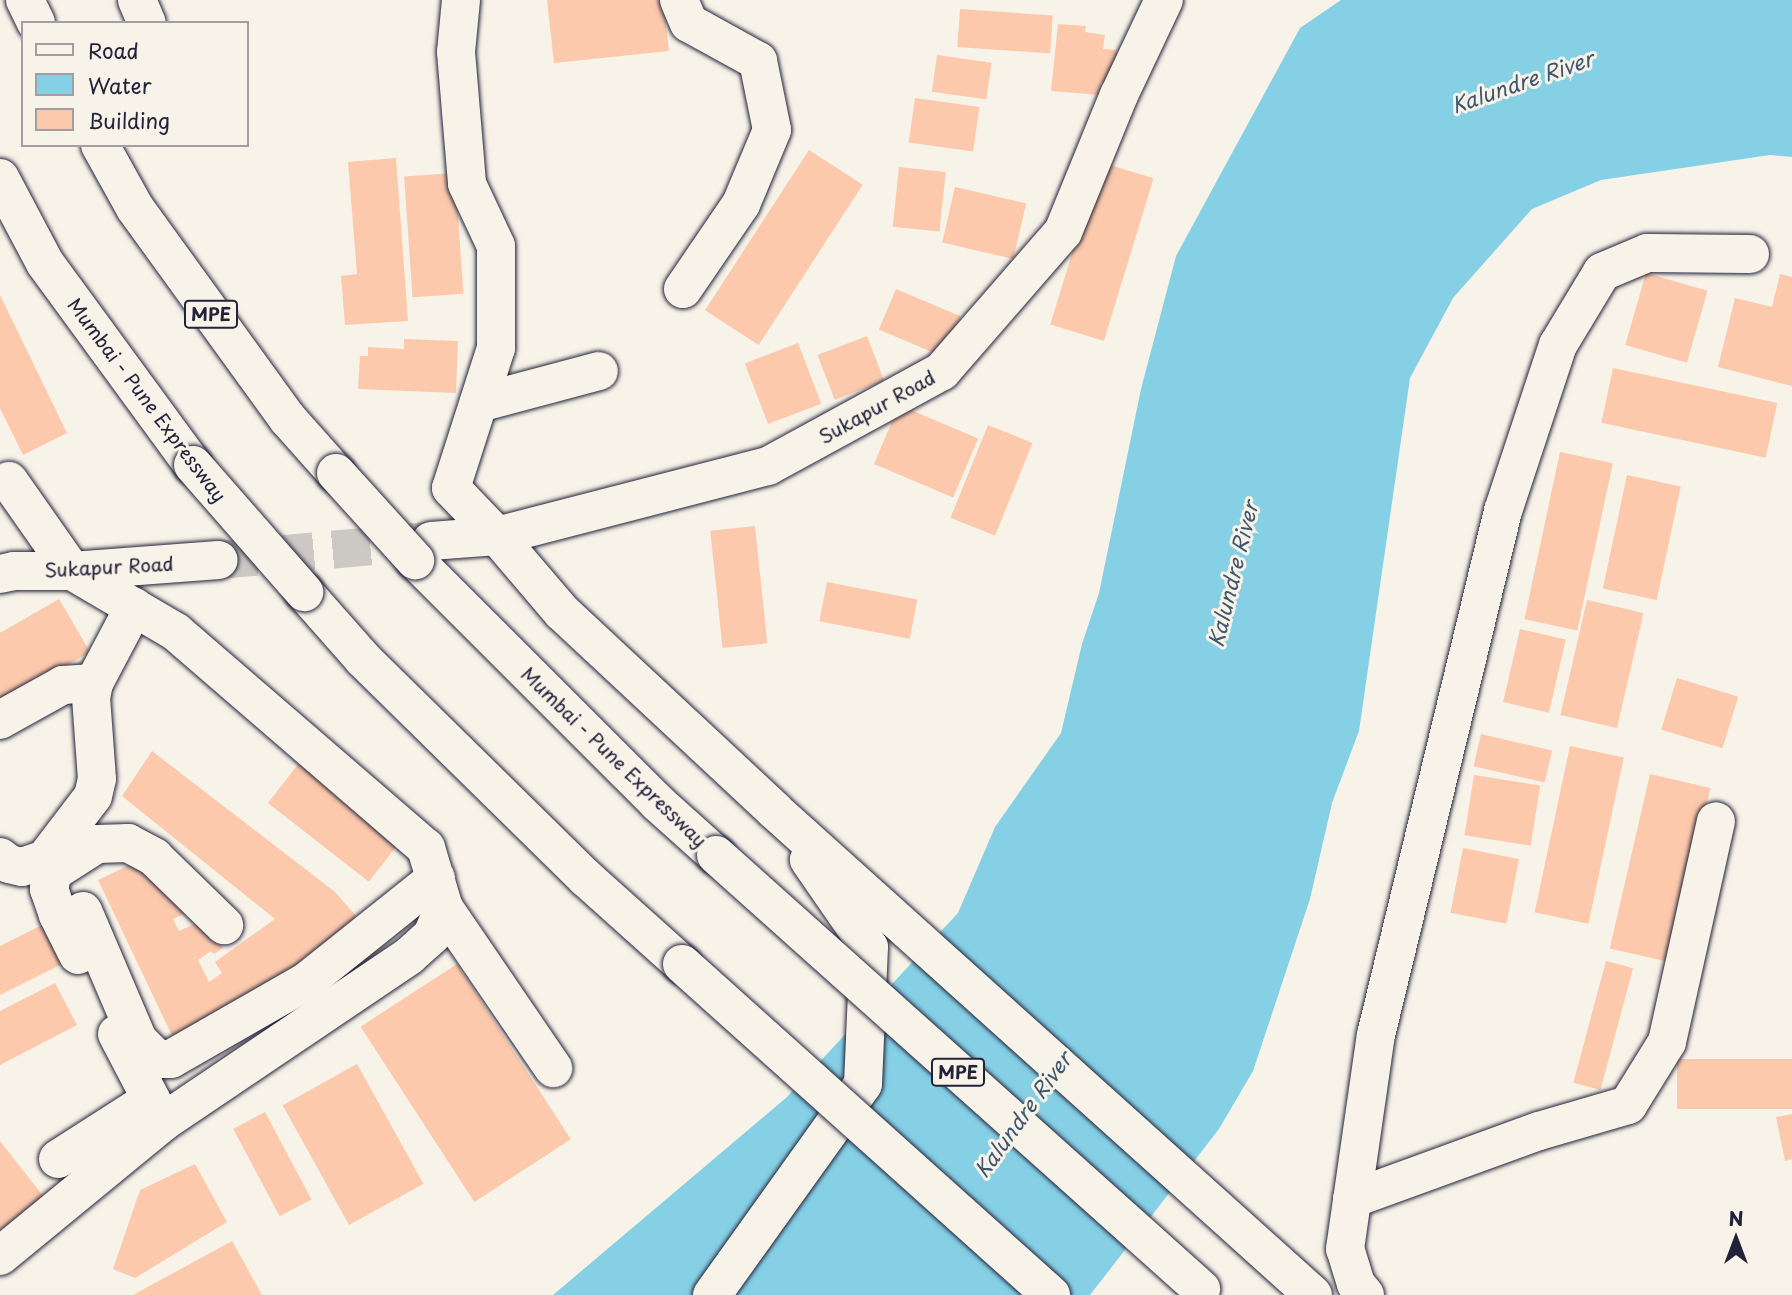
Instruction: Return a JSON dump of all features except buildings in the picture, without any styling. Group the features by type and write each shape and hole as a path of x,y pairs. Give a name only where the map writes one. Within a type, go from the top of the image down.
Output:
{"main road":[{"path":"25,0 35,21"},
{"path":"137,0 146,21"},
{"path":"461,0 456,52 467,184 496,246 496,348 451,488 497,536 562,612 774,810 1303,1285"},
{"path":"679,0 689,23 758,61 772,130 741,204 683,289"},
{"name":"Sukapur Road","path":"423,551 497,536 768,466 942,372 1063,232 1119,95 1164,0"},
{"name":"Mumbai - Pune Expressway","path":"101,147 142,219 288,419 336,472 423,551 658,803 1204,1292"},
{"name":"Mumbai - Pune Expressway","path":"0,178 46,263 193,465 363,659 586,878 1051,1295"},
{"path":"1364,1295 1356,1284 1345,1249 1376,1035 1503,511 1558,345 1602,272 1647,253 1750,254"},
{"path":"479,403 598,372"},
{"path":"9,481 72,571 176,632 426,848 440,893 553,1068"},
{"name":"Sukapur Road","path":"0,575 14,571 72,571 219,560"},
{"path":"0,857 9,864 22,867 45,859 93,796 97,779 91,698 94,683 134,607"},
{"path":"0,720 63,685 94,683"},
{"path":"712,1295 863,1084 869,947 774,810"},
{"path":"1352,1199 1539,1131 1628,1105 1667,1042 1716,821"},
{"path":"157,1111 58,915 49,889 53,873 97,844 128,843 154,857 224,925"},
{"path":"83,911 138,1040 157,1059 171,1059 307,981 440,893"},
{"path":"58,1159 157,1111 409,956 432,935 440,893"},
{"path":"0,1256 157,1111"}],"water":[{"name":"Kalundre River","path":"1341,0 1792,0 1792,157 1770,155 1601,180 1532,209 1453,298 1410,378 1359,731 1332,803 1310,899 1253,1071 1219,1129 1090,1295 553,1295 787,1097 958,913 995,827 1061,733 1082,644 1099,593 1141,389 1176,256 1300,28"}],"tunnel":[{"path":"219,560 429,541"}]}
